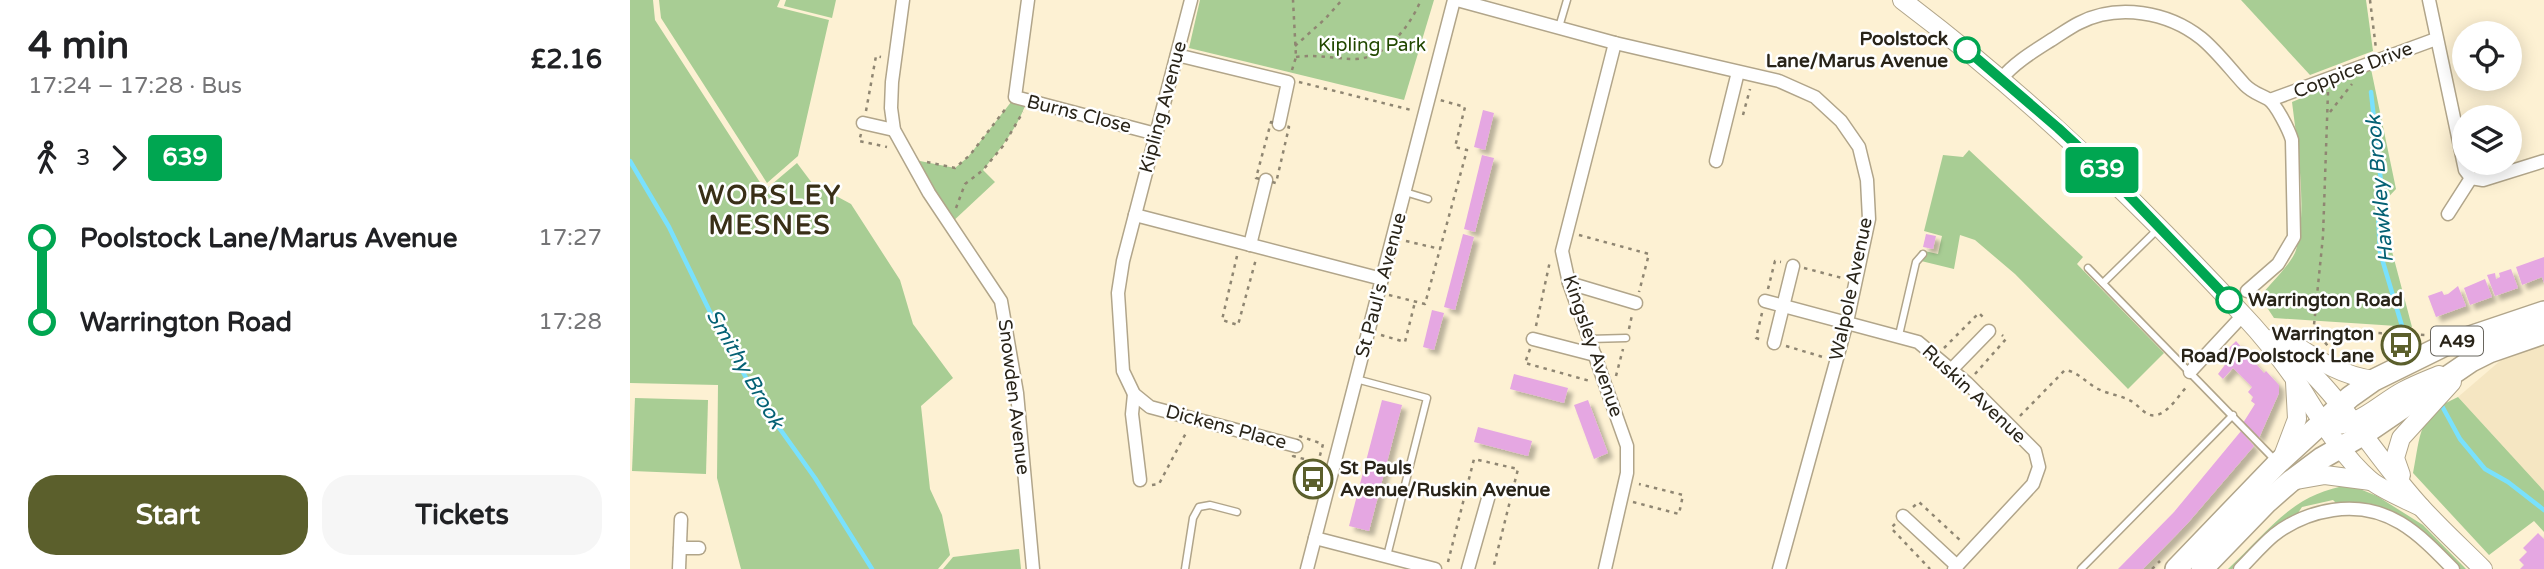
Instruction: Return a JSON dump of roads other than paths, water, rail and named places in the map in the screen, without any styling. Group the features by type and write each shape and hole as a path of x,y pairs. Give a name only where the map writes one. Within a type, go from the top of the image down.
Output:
{"highway":[{"name":"A49","path":"2202,569 2267,502 2291,481 2340,447 2374,380 2443,346 2544,312"},
{"name":"A49","path":"2176,569 2280,461 2323,422 2353,420 2489,352 2544,333"}],"main road":[{"path":"1902,0 2001,79 2105,172 2160,228 2256,329 2340,447 2371,481"},
{"path":"2256,329 2295,345 2341,373 2374,380"},
{"path":"2256,329 2288,351 2314,375 2421,507 2483,569"},
{"path":"2404,485 2395,458 2401,438 2471,361"},
{"path":"2280,461 2297,419 2294,379"},
{"path":"2291,481 2325,475 2371,481 2421,507"}],"street":[{"name":"Snowden Avenue","path":"903,0 891,108 894,130 1000,301 1017,393 1033,569"},
{"name":"Burns Close","path":"1028,0 1021,99 1156,134"},
{"name":"Kipling Avenue","path":"1135,215 1191,0"},
{"name":"Walpole Avenue","path":"1456,0 1615,43 1779,81 1815,97 1842,121 1859,148 1867,180 1869,219 1847,322 1779,569"},
{"name":"St Paul's Avenue","path":"1307,569 1456,0"},
{"name":"Coppice Drive","path":"2429,0 2465,170 2471,177"},
{"path":"2001,79 2017,63 2080,22 2116,6 2162,17 2183,26 2202,39 2253,93 2270,100 2289,130 2292,140 2294,237 2278,264 2247,291"},
{"name":"Coppice Drive","path":"2270,100 2436,39"},
{"name":"Kingsley Avenue","path":"1605,569 1626,480 1627,446 1569,283 1562,251 1615,43"},
{"path":"1177,55 1288,82 1279,124"},
{"path":"1716,161 1738,72"},
{"path":"863,123 894,130"},
{"path":"2448,214 2471,177 2483,180 2544,161"},
{"path":"1250,245 1265,180"},
{"path":"1140,480 1132,414 1134,394 1124,370 1118,307 1123,261 1135,215 1250,245 1380,286"},
{"path":"1774,343 1793,266"},
{"path":"1569,283 1636,303"},
{"name":"Ruskin Avenue","path":"1765,301 1918,342 1952,369 2035,451 2039,467 2033,484 1955,567"},
{"path":"2192,375 2243,315"},
{"path":"1952,369 1989,331"},
{"path":"1533,339 1595,355"},
{"name":"Dickens Place","path":"1134,394 1150,407 1296,446"},
{"path":"1468,569 1489,495"},
{"path":"2240,569 2284,528 2308,516 2350,509 2370,510 2391,517 2428,543 2453,569"},
{"path":"1903,516 1955,567"},
{"path":"679,569 681,519"},
{"path":"1315,538 1435,569"},
{"path":"680,548 699,548"}],"lane":[{"path":"1559,27 1567,0"},
{"path":"1405,191 1428,199"},
{"path":"2103,283 2160,228"},
{"path":"1899,335 1916,262 1923,254"},
{"path":"2088,268 2280,461"},
{"path":"1589,339 1626,338"},
{"path":"1356,379 1427,398 1387,556"},
{"path":"2081,569 2232,415"},
{"path":"1185,569 1193,519 1199,507 1210,505 1237,512"}],"waterway":[{"name":"Hawkley Brook","path":"2371,92 2381,182 2378,214 2380,252 2402,326"},
{"name":"Smithy Brook","path":"630,161 669,227 712,316 755,394 815,478 872,569"},
{"path":"2442,406 2460,439 2485,469 2508,482 2544,510"}],"place":[{"name":"Poolstock Lane/Marus Avenue","path":"1967,50"},
{"name":"Warrington Road","path":"2229,300"},
{"name":"Warrington Road/Poolstock Lane","path":"2401,345"},
{"name":"St Pauls Avenue/Ruskin Avenue","path":"1313,479"}],"district":[{"name":"WORSLEY MESNES","path":"770,210"}],"park label":[{"name":"Kipling Park","path":"1372,45"}]}
